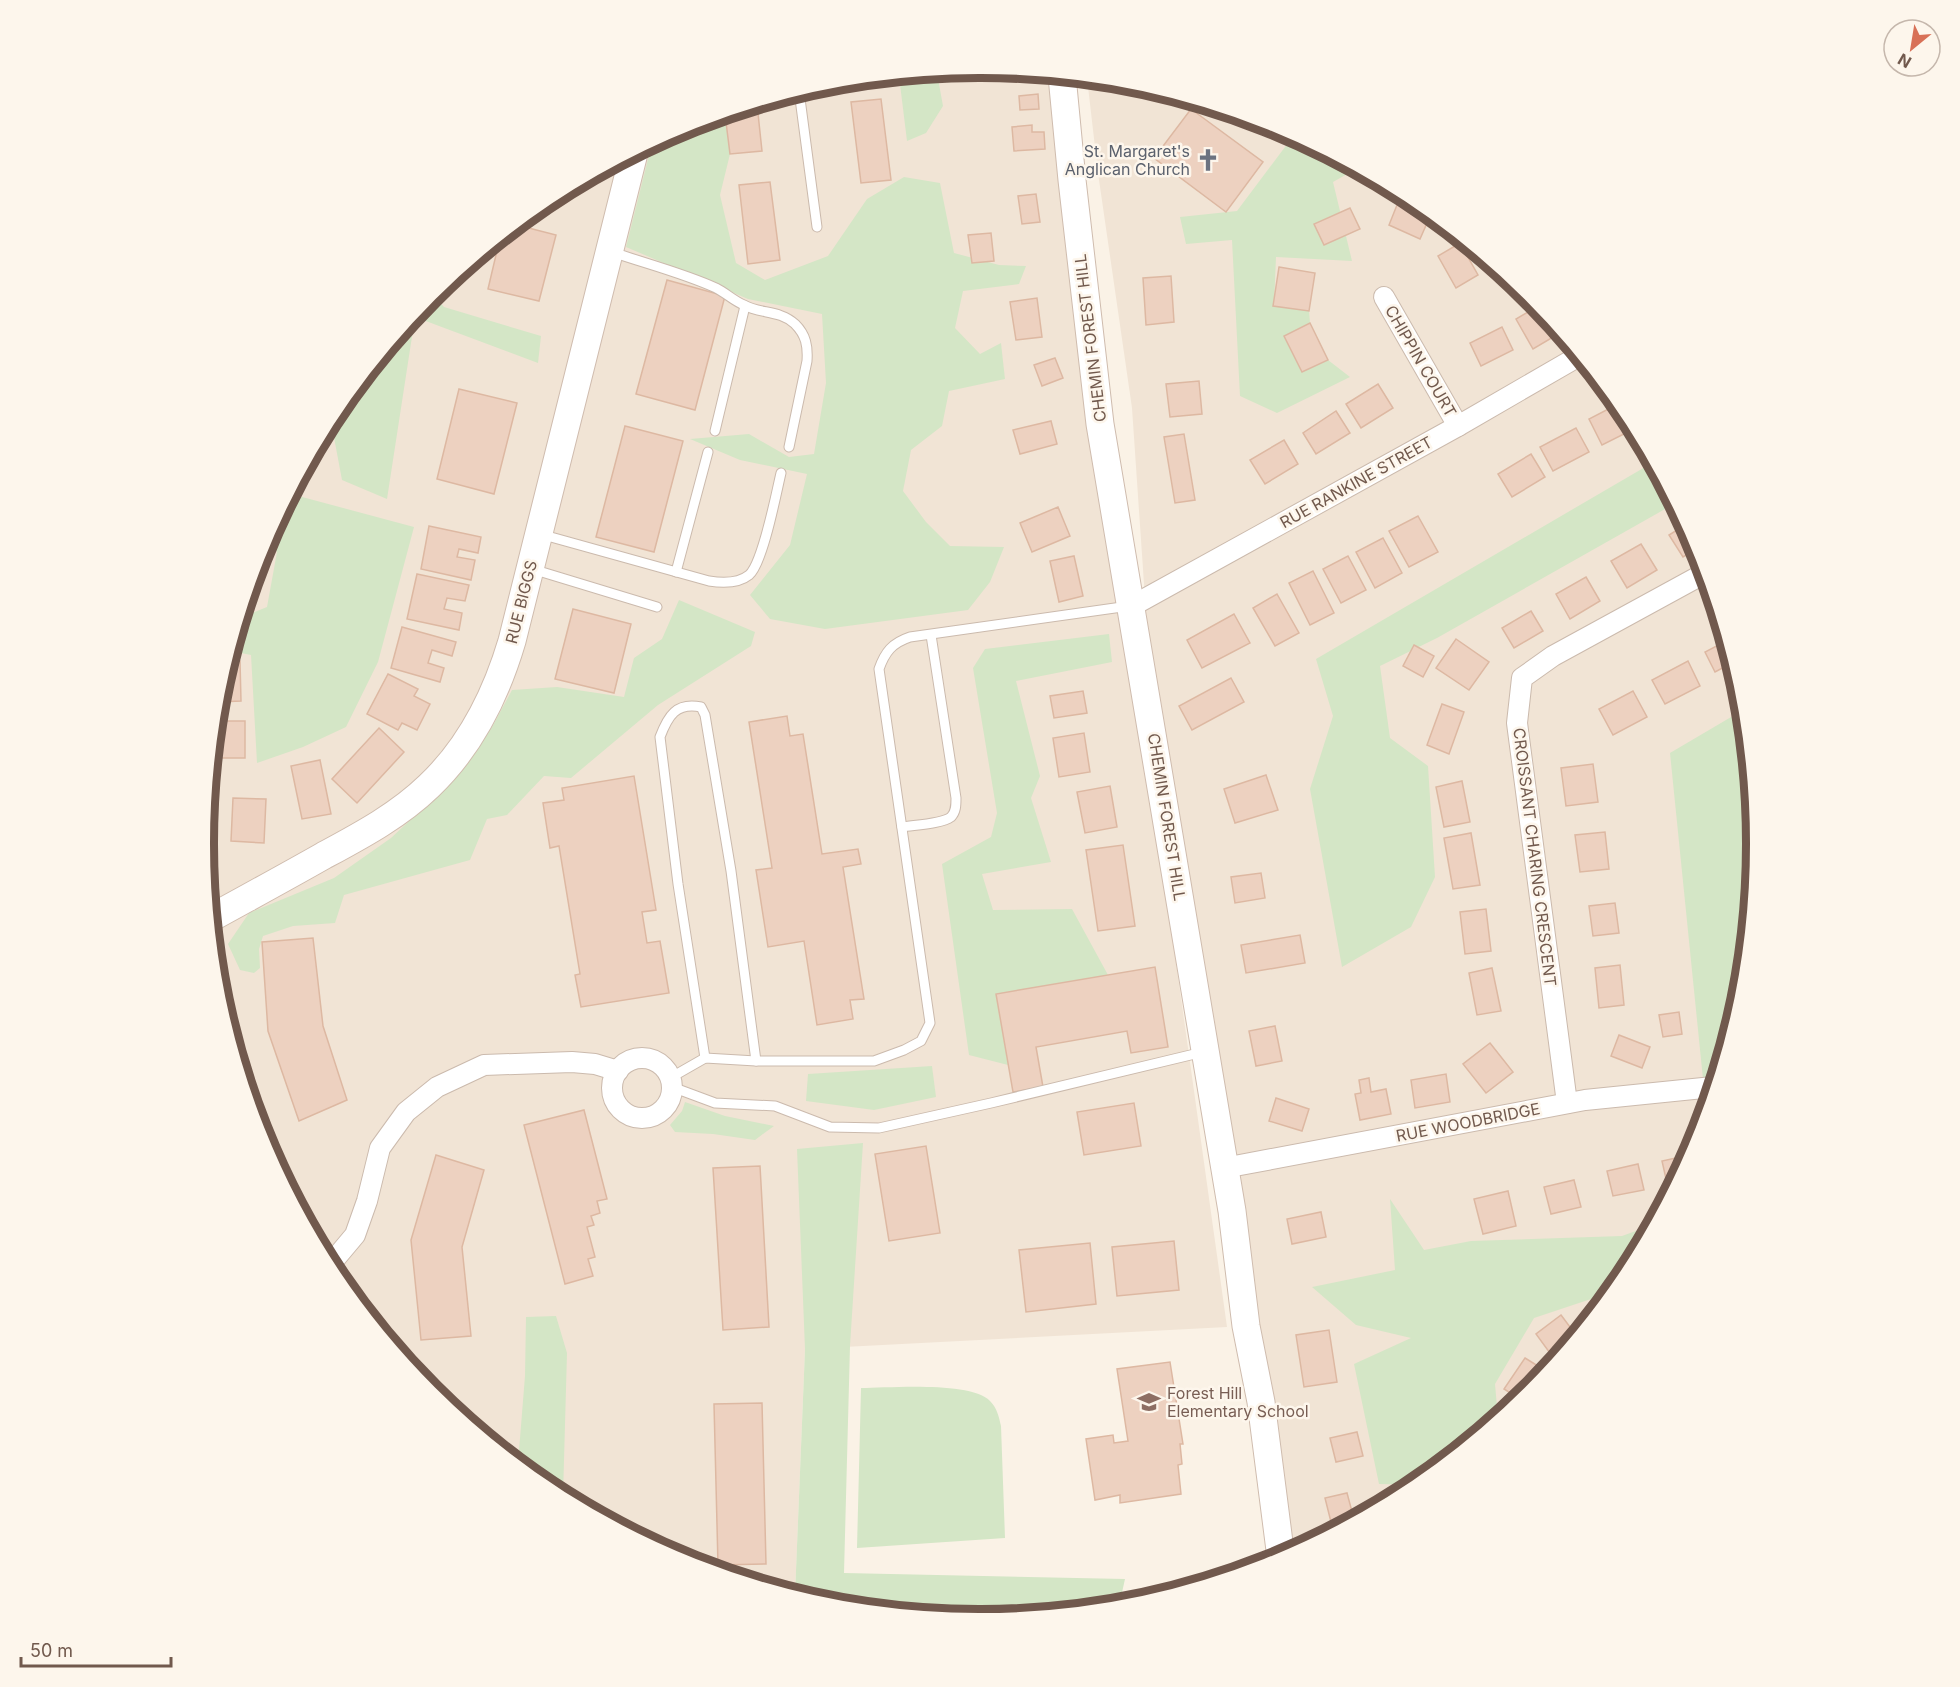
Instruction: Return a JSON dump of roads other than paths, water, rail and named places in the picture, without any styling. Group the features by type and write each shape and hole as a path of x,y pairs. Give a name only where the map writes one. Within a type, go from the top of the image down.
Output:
{"street":[{"name":"CHEMIN FOREST HILL","path":"1063,83 1100,424 1224,1168 1246,1326 1264,1426 1280,1548"},
{"name":"RUE BIGGS","path":"218,914 400,811 430,786 451,761 489,705 509,650 632,162"},
{"name":"CHIPPIN COURT","path":"1384,297 1458,426"},
{"name":"RUE RANKINE STREET","path":"1132,606 1458,426 1573,360"},
{"name":"CROISSANT CHARING CRESCENT","path":"1567,1103 1517,723 1522,678 1553,656 1697,577"},
{"path":"638,1058 658,1063 671,1082 671,1096 662,1111 652,1116 635,1117 626,1113 613,1097 612,1087 618,1071 628,1062 638,1058"},
{"path":"335,1255 355,1235 367,1201 380,1148 406,1113 436,1087 484,1065 572,1062 595,1064 618,1071"},
{"name":"RUE WOODBRIDGE","path":"1224,1168 1567,1103 1706,1088"}],"lane":[{"path":"800,100 817,227"},
{"path":"609,252 693,278 720,290 745,306 777,313 789,320 806,339 808,349 789,447"},
{"path":"715,431 745,306"},
{"path":"676,572 708,452"},
{"path":"538,533 720,583 742,579 755,569 760,556 782,473"},
{"path":"529,568 657,607"},
{"path":"1132,606 910,637 898,641 885,653 879,669 930,1023 921,1041 874,1061 756,1061 705,1058 671,1082 715,1103 775,1106 830,1127 879,1128 1205,1052"},
{"path":"902,826 943,820 951,816 956,809 931,635"},
{"path":"705,1058 678,884 660,737 670,716 679,709 691,705 701,707 705,715 731,871 756,1061"}],"place":[{"name":"St. Margaret's Anglican Church","path":"1208,160"},
{"name":"Forest Hill Elementary School","path":"1149,1402"}]}
